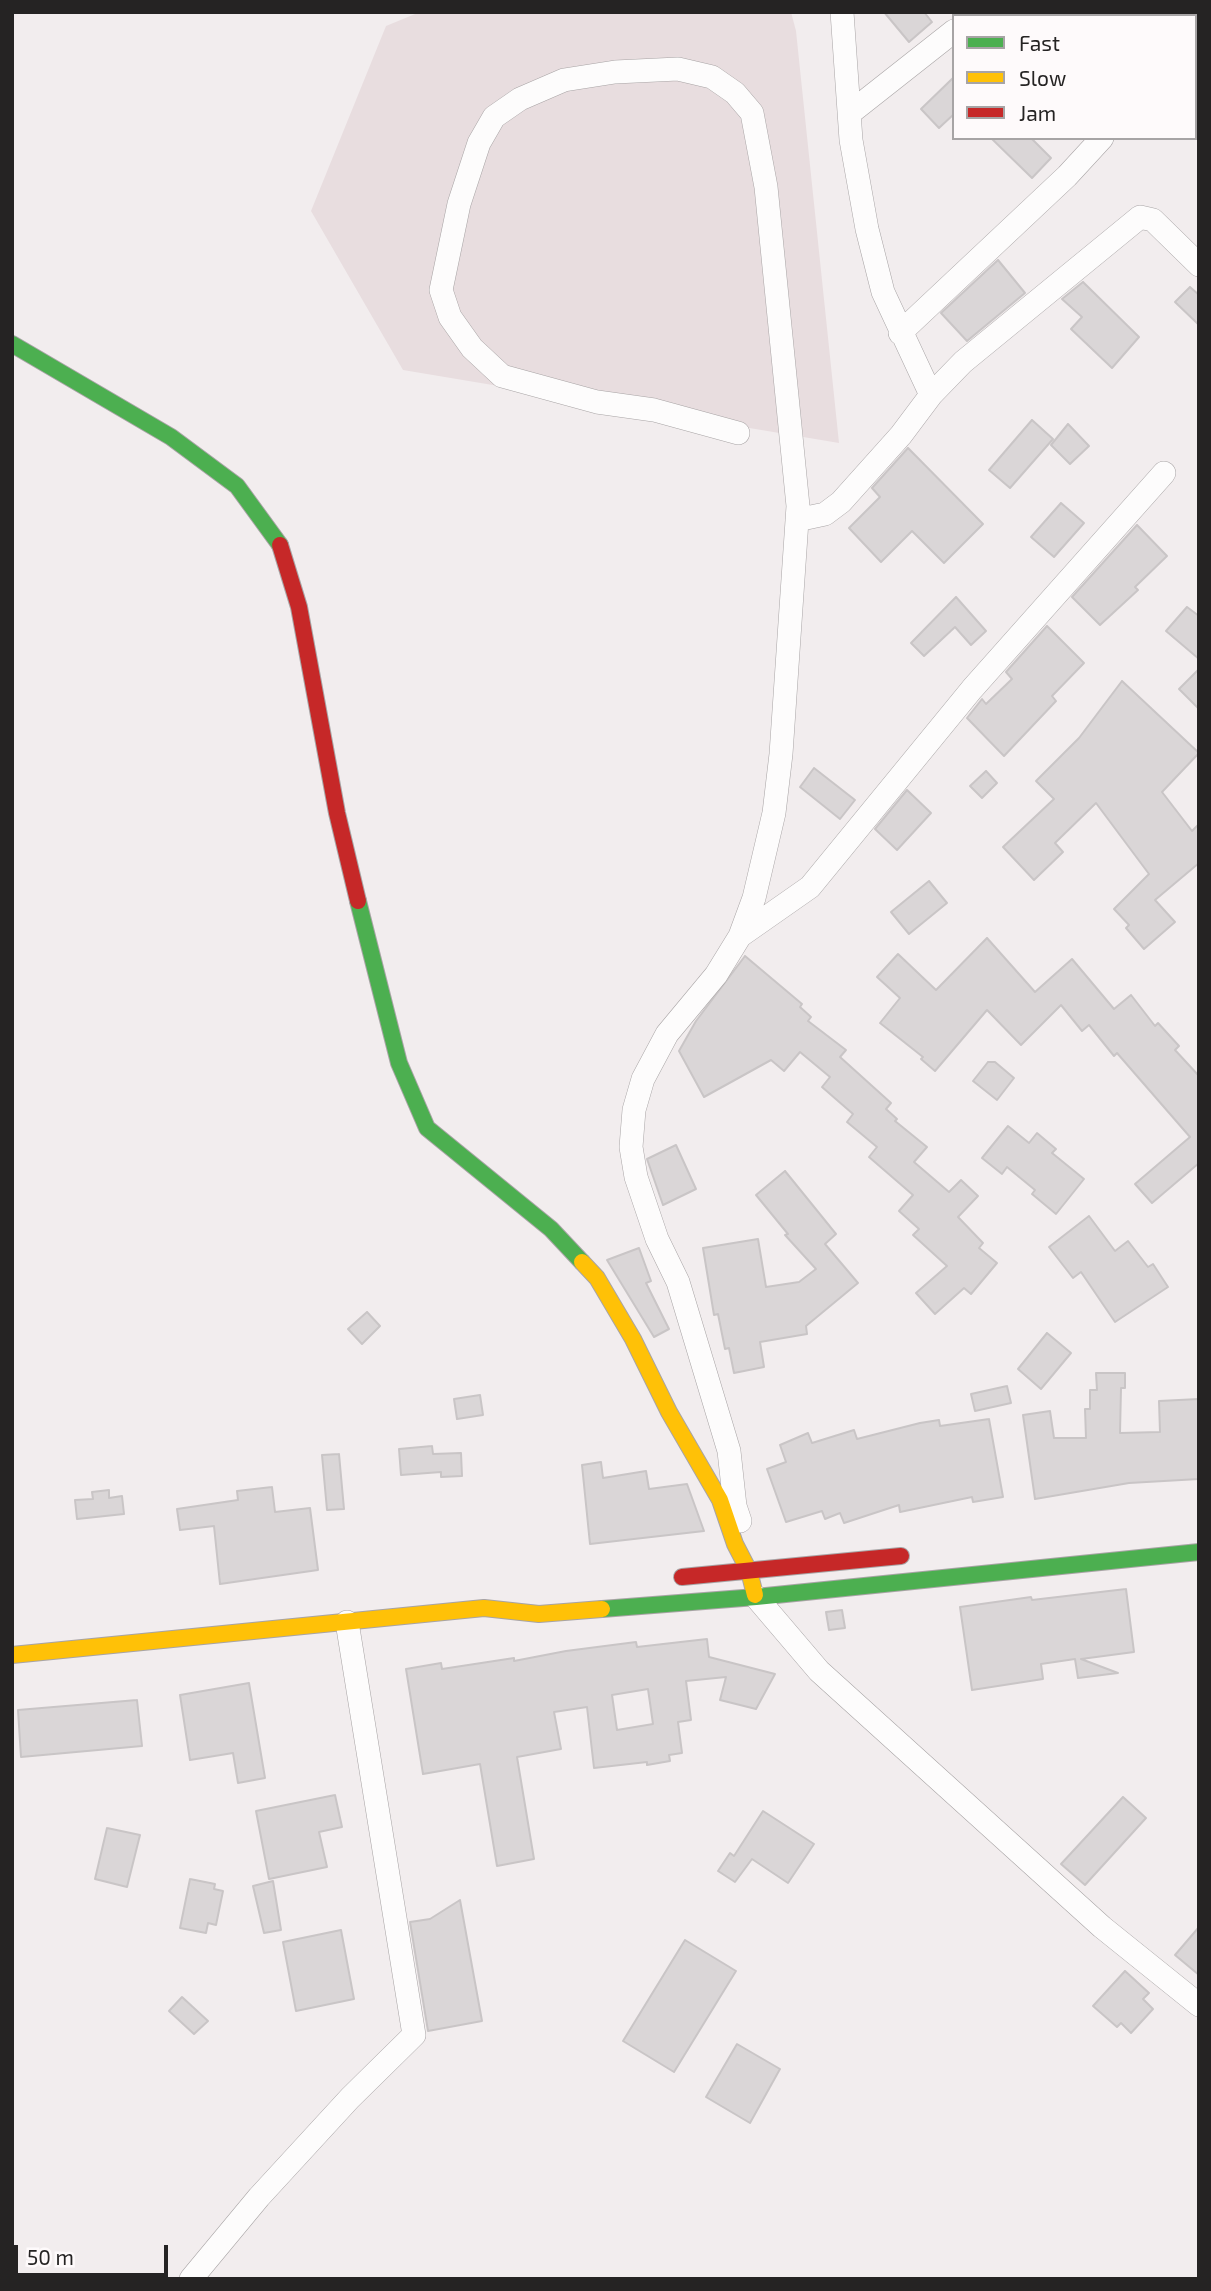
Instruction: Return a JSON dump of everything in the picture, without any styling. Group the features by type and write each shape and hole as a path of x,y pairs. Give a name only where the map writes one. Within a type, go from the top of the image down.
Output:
{"main road":[{"path":"12,344 171,437 237,486 278,539 299,607 338,813 379,990 399,1063 427,1128 551,1229 597,1278 720,1500 735,1544 754,1570 756,1597"},
{"path":"12,1655 484,1608 539,1614 756,1597 1199,1552"},
{"path":"668,1578 923,1553"},
{"path":"484,1608 522,1595"}],"street":[{"path":"842,12 859,192 867,229 883,292 931,395"},
{"path":"850,113 952,33"},
{"path":"738,433 654,410 597,402 502,376 472,348 450,317 441,290 459,204 479,143 494,117 520,100 564,80 615,72 677,69 712,77 735,93 752,113 766,187 786,367 797,520 782,754 774,813 754,898 740,936 716,975 667,1034 643,1079 634,1110 631,1147 636,1177 657,1239 678,1282 729,1451 735,1506 754,1570"},
{"path":"900,332 1067,176 1100,140"},
{"path":"797,520 825,514 841,502 901,435 931,395 963,362 1140,217 1153,220 1199,265"},
{"path":"740,936 810,887 972,689 1164,473"},
{"path":"756,1597 818,1671 1102,1927 1199,2005"},
{"path":"191,2279 259,2197 350,2098 414,2035 347,1622"}],"shaded area":[{"path":"420,12 791,12 796,31 839,443 403,370 311,211 386,26"}],"building":[{"path":"884,12 924,12 932,22 909,42"},
{"path":"952,79 952,116 939,128 921,109"},
{"path":"993,140 1033,140 1051,158 1032,178"},
{"path":"998,260 1025,293 967,341 941,313"},
{"path":"1083,282 1139,337 1112,368 1071,329 1082,317 1062,299"},
{"path":"1190,287 1199,295 1199,325 1175,302"},
{"path":"1032,420 1053,439 1010,488 989,470"},
{"path":"1068,424 1089,446 1070,464 1051,445"},
{"path":"908,448 983,524 944,563 912,531 881,562 849,528 880,497 872,488"},
{"path":"1061,503 1084,523 1054,557 1031,537"},
{"path":"1137,525 1167,556 1135,587 1138,590 1100,625 1072,597"},
{"path":"956,597 986,631 971,645 955,627 924,656 911,643"},
{"path":"1187,607 1199,616 1199,659 1166,631"},
{"path":"1047,626 1084,663 1052,696 1056,701 1004,756 967,718 982,699 986,704 1012,679 1006,672"},
{"path":"1199,669 1199,709 1179,689"},
{"path":"1122,681 1199,753 1162,792 1192,831 1199,824 1199,863 1155,900 1175,922 1144,949 1126,928 1129,925 1114,909 1149,874 1096,803 1055,843 1063,852 1034,880 1003,847 1054,799 1036,781 1079,738"},
{"path":"814,768 855,800 840,819 800,787"},
{"path":"986,771 997,783 982,798 970,786"},
{"path":"907,790 931,813 897,850 875,829"},
{"path":"929,881 947,903 909,934 891,912"},
{"path":"987,938 1035,992 1072,959 1114,1009 1131,995 1155,1026 1158,1023 1179,1046 1175,1050 1199,1076 1199,1163 1152,1203 1135,1184 1190,1137 1117,1053 1114,1056 1089,1025 1082,1031 1061,1005 1021,1045 987,1010 935,1071 921,1059 923,1057 880,1023 900,998 877,977 898,954 936,990"},
{"path":"745,956 802,1004 800,1007 811,1017 808,1021 846,1050 840,1057 891,1103 886,1109 897,1119 895,1121 927,1147 914,1162 949,1192 961,1180 978,1196 958,1217 983,1243 979,1248 997,1263 971,1294 964,1288 935,1314 916,1293 947,1266 913,1235 919,1229 899,1211 913,1195 869,1157 877,1147 847,1122 853,1114 822,1087 830,1077 800,1052 784,1071 771,1060 704,1097 679,1051 696,1021"},
{"path":"988,1062 995,1062 1014,1078 997,1100 973,1081"},
{"path":"1008,1126 1029,1143 1037,1133 1056,1149 1052,1153 1084,1179 1056,1214 1032,1194 1035,1190 1007,1167 1002,1174 982,1158"},
{"path":"676,1145 696,1189 663,1205 647,1159"},
{"path":"785,1171 836,1234 825,1244 858,1283 806,1326 807,1334 760,1342 764,1367 734,1373 729,1348 725,1349 718,1314 714,1315 703,1248 758,1239 766,1287 799,1282 816,1269 785,1235 788,1234 756,1195"},
{"path":"1089,1216 1115,1251 1128,1241 1148,1267 1153,1264 1168,1287 1115,1322 1081,1272 1073,1278 1049,1247"},
{"path":"639,1248 651,1281 646,1283 669,1329 654,1337 607,1260"},
{"path":"367,1312 380,1326 362,1344 348,1329"},
{"path":"1047,1333 1071,1353 1041,1389 1018,1369"},
{"path":"1096,1373 1125,1373 1125,1388 1121,1388 1120,1433 1160,1432 1159,1401 1199,1399 1199,1479 1129,1483 1035,1499 1023,1415 1050,1411 1054,1438 1086,1438 1085,1409 1090,1409 1090,1390 1097,1390"},
{"path":"1007,1386 1011,1403 975,1411 971,1394"},
{"path":"480,1395 483,1415 457,1419 454,1399"},
{"path":"989,1419 1003,1497 973,1502 972,1497 900,1512 899,1505 844,1523 840,1513 825,1519 822,1511 786,1522 767,1469 786,1462 780,1445 808,1433 812,1443 854,1430 857,1439 939,1420 940,1426"},
{"path":"432,1446 433,1454 461,1453 462,1476 441,1477 441,1472 401,1475 399,1449"},
{"path":"339,1454 344,1509 327,1510 322,1455"},
{"path":"601,1462 603,1478 646,1471 649,1489 687,1484 704,1531 590,1544 582,1465"},
{"path":"272,1487 275,1512 310,1508 318,1570 220,1584 214,1526 180,1530 177,1509 238,1500 237,1491"},
{"path":"109,1490 109,1498 122,1496 124,1514 77,1519 75,1500 93,1499 92,1492"},
{"path":"1126,1589 1134,1652 1081,1659 1118,1673 1078,1678 1075,1659 1041,1664 1043,1679 972,1690 960,1607 1031,1597 1032,1600"},
{"path":"842,1610 845,1628 829,1630 826,1612"},
{"path":"707,1639 709,1657 775,1674 756,1709 720,1700 726,1677 686,1681 691,1720 678,1722 682,1753 669,1755 670,1761 647,1765 647,1762 594,1768 587,1707 554,1712 561,1749 517,1757 534,1859 497,1866 480,1764 423,1774 406,1669 441,1663 442,1669 514,1658 514,1661 636,1642 637,1647","holes":["648,1689 653,1724 617,1730 612,1695"]},
{"path":"249,1683 265,1778 238,1783 233,1753 190,1760 180,1695"},
{"path":"137,1700 142,1746 21,1757 18,1710"},
{"path":"335,1795 342,1827 319,1832 327,1867 269,1879 256,1811"},
{"path":"1123,1797 1146,1818 1085,1885 1061,1864"},
{"path":"763,1811 814,1844 788,1883 752,1859 735,1882 718,1871 730,1853 734,1856"},
{"path":"107,1828 140,1835 127,1887 95,1879"},
{"path":"190,1879 215,1884 214,1889 223,1891 216,1925 208,1923 206,1933 180,1928"},
{"path":"273,1881 281,1930 264,1933 253,1886"},
{"path":"460,1900 482,2021 428,2031 410,1922 430,1919"},
{"path":"1199,1927 1199,1975 1175,1955"},
{"path":"341,1930 354,1999 296,2011 283,1942"},
{"path":"685,1940 736,1971 674,2072 623,2041"},
{"path":"1125,1971 1149,1993 1143,1999 1153,2009 1131,2033 1121,2023 1117,2027 1093,2006"},
{"path":"182,1997 208,2021 194,2034 169,2011"},
{"path":"737,2044 780,2069 750,2123 706,2097"}],"traffic: fast":[{"path":"12,344 171,437 237,486 280,545"},
{"path":"358,901 399,1063 427,1128 551,1229 582,1262"},
{"path":"602,1609 756,1597 1199,1552"}],"traffic: slow":[{"path":"582,1262 597,1278 633,1339 669,1412 720,1500 735,1544 749,1571 755,1595"},
{"path":"12,1655 484,1608 539,1614 602,1609"}],"traffic: jam":[{"path":"280,545 299,607 337,813 358,901"},
{"path":"682,1577 901,1556"}]}
